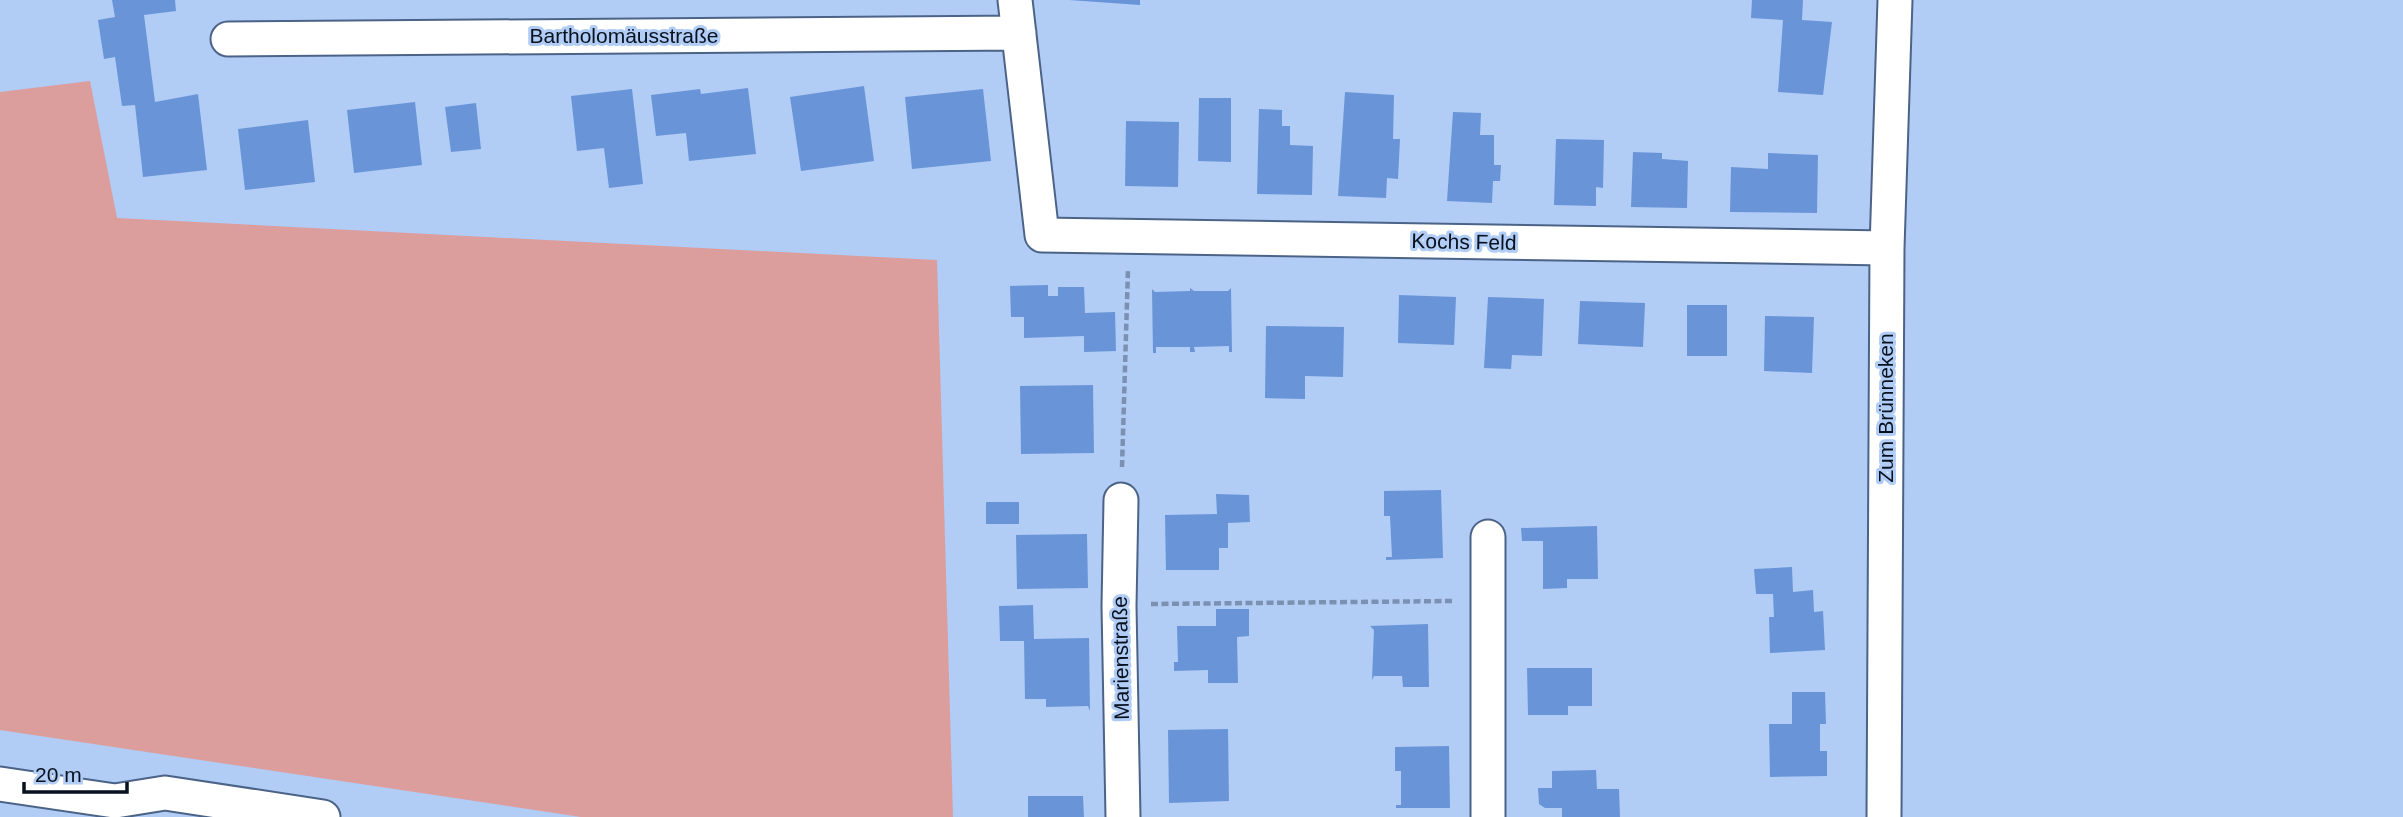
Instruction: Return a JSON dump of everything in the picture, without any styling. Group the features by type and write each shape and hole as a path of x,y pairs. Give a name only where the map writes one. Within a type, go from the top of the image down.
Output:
{"street":[{"path":"1015,0 1019,33"},
{"name":"Zum Brünneken","path":"1884,817 1887,248 1895,0"},
{"name":"Bartholomäusstraße","path":"228,39 1019,33"},
{"name":"Kochs Feld","path":"1019,33 1042,235 1887,248"},
{"name":"Marienstraße","path":"1121,500 1119,606 1123,817"},
{"path":"1488,537 1488,817"},
{"path":"0,784 115,801 165,793 323,817"}],"path":[{"path":"1121,500 1130,237"},
{"path":"1119,606 1488,600"}],"shaded area":[{"path":"90,81 117,218 937,260 953,817 581,817 0,730 0,92"}],"building":[{"path":"112,0 175,0 176,11 144,15 155,102 198,94 207,170 143,177 135,105 122,106 115,57 104,59 98,20 115,17"},
{"path":"1069,0 1140,0 1140,5"},
{"path":"1752,0 1803,0 1802,20 1832,22 1823,95 1778,92 1783,20 1751,18"},
{"path":"864,86 874,161 801,171 790,97"},
{"path":"748,88 756,154 689,161 686,133 656,136 651,95 700,89 701,94"},
{"path":"632,89 643,184 609,188 604,148 577,151 571,96"},
{"path":"983,89 991,161 912,169 905,97"},
{"path":"1345,92 1394,95 1393,139 1400,139 1398,179 1387,178 1386,198 1338,196"},
{"path":"1199,98 1231,98 1231,162 1198,161"},
{"path":"415,102 422,165 354,173 347,110"},
{"path":"476,103 481,149 451,152 445,107"},
{"path":"1259,109 1282,110 1282,126 1290,126 1290,145 1313,146 1312,195 1257,194"},
{"path":"1453,112 1481,113 1480,135 1494,135 1494,165 1501,165 1500,181 1493,181 1492,203 1447,201"},
{"path":"308,120 315,182 245,190 238,129"},
{"path":"1126,121 1179,122 1178,187 1125,186"},
{"path":"1556,139 1604,140 1603,188 1596,187 1596,206 1554,205"},
{"path":"1633,152 1662,153 1662,159 1688,161 1687,208 1631,207"},
{"path":"1768,153 1818,155 1817,213 1730,212 1731,167 1768,169"},
{"path":"1048,285 1048,296 1058,296 1058,287 1084,287 1085,313 1115,312 1116,351 1084,352 1084,336 1024,338 1024,317 1011,317 1010,286"},
{"path":"1190,288 1194,291 1228,291 1231,288 1232,352 1229,352 1229,346 1194,347 1195,352 1190,352 1190,347 1156,347 1156,353 1153,353 1152,289 1155,292 1190,291"},
{"path":"1399,295 1456,297 1454,345 1398,343"},
{"path":"1488,297 1544,299 1542,356 1512,355 1511,369 1484,368"},
{"path":"1580,301 1645,303 1643,347 1578,344"},
{"path":"1687,305 1727,305 1727,356 1687,356"},
{"path":"1765,316 1814,317 1812,373 1764,371"},
{"path":"1266,326 1344,327 1343,377 1305,376 1305,399 1265,398"},
{"path":"1093,385 1094,453 1021,454 1020,386"},
{"path":"1441,490 1443,558 1386,560 1386,557 1392,557 1390,516 1384,516 1384,491"},
{"path":"1216,494 1249,495 1250,522 1228,523 1228,548 1219,548 1219,570 1166,570 1165,515 1217,514"},
{"path":"986,502 1019,502 1019,524 986,524"},
{"path":"1597,526 1598,579 1567,579 1567,588 1543,589 1543,541 1522,541 1521,528"},
{"path":"1087,534 1088,588 1017,589 1016,535"},
{"path":"1792,567 1793,592 1813,590 1814,612 1823,611 1825,650 1770,653 1769,617 1774,617 1773,594 1756,594 1754,569"},
{"path":"1033,605 1034,639 1089,638 1090,711 1088,706 1046,707 1046,699 1025,699 1024,641 1000,641 999,606"},
{"path":"1216,609 1249,609 1249,636 1237,637 1238,683 1208,683 1208,670 1174,671 1174,662 1178,662 1177,626 1216,626"},
{"path":"1428,624 1429,687 1403,687 1402,676 1374,676 1372,680 1374,630 1370,626"},
{"path":"1527,668 1592,668 1592,706 1568,706 1568,715 1528,715"},
{"path":"1792,692 1825,692 1826,724 1820,724 1820,751 1827,751 1827,776 1770,777 1769,724 1792,724"},
{"path":"1228,729 1229,801 1169,803 1168,730"},
{"path":"1449,746 1450,808 1396,808 1396,805 1401,805 1401,771 1395,771 1395,747"},
{"path":"1596,770 1597,789 1619,789 1620,817 1562,817 1562,808 1545,808 1539,804 1538,788 1552,788 1552,771"},
{"path":"1028,796 1083,796 1084,817 1028,817"}]}
